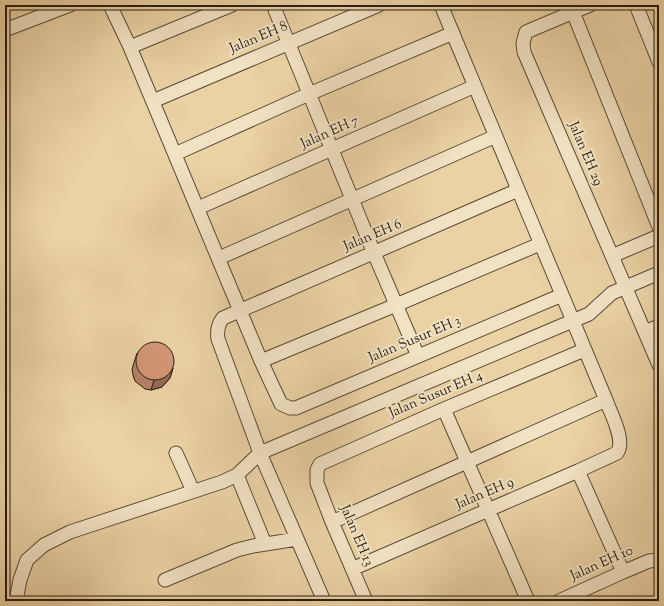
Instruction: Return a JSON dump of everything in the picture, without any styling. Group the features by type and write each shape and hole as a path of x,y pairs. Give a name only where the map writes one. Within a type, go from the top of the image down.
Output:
{"street":[{"path":"5,30 70,5"},
{"path":"110,5 153,101 261,360 540,244"},
{"path":"130,47 232,5"},
{"path":"273,5 352,200 418,356"},
{"name":"Jalan EH 8","path":"153,101 379,5"},
{"path":"332,522 606,400 442,5"},
{"path":"590,5 573,12 659,227"},
{"path":"636,5 659,62"},
{"name":"Jalan EH 29","path":"573,12 526,32 524,52 659,365"},
{"path":"175,154 309,94 453,33"},
{"name":"Jalan EH 7","path":"198,208 475,86"},
{"path":"219,258 496,136"},
{"name":"Jalan EH 6","path":"260,453 218,340 219,322 223,318 518,190"},
{"path":"612,256 659,236"},
{"path":"16,601 20,580 27,560 44,545 70,532 222,482 237,475 260,453 589,314 612,293 659,273"},
{"name":"Jalan Susur EH 3","path":"261,360 281,404 290,408 296,408 562,295"},
{"path":"645,332 659,326"},
{"name":"Jalan Susur EH 4","path":"317,483 316,470 320,464 444,409 584,350"},
{"name":"Jalan EH 9","path":"352,569 617,453 620,449 620,440 606,400"},
{"path":"444,409 528,601"},
{"path":"260,453 324,601"},
{"path":"176,454 193,492"},
{"path":"578,471 623,572"},
{"path":"237,475 265,544"},
{"name":"Jalan EH 13","path":"317,483 366,601"},
{"path":"165,580 237,550 297,539"},
{"name":"Jalan EH 10","path":"559,601 649,561 659,560"}],"building":[{"path":"151,342 159,342 169,347 173,354 173,368 169,375 159,380 151,380 141,375 139,372 136,365 136,357 141,347 144,345"}]}
